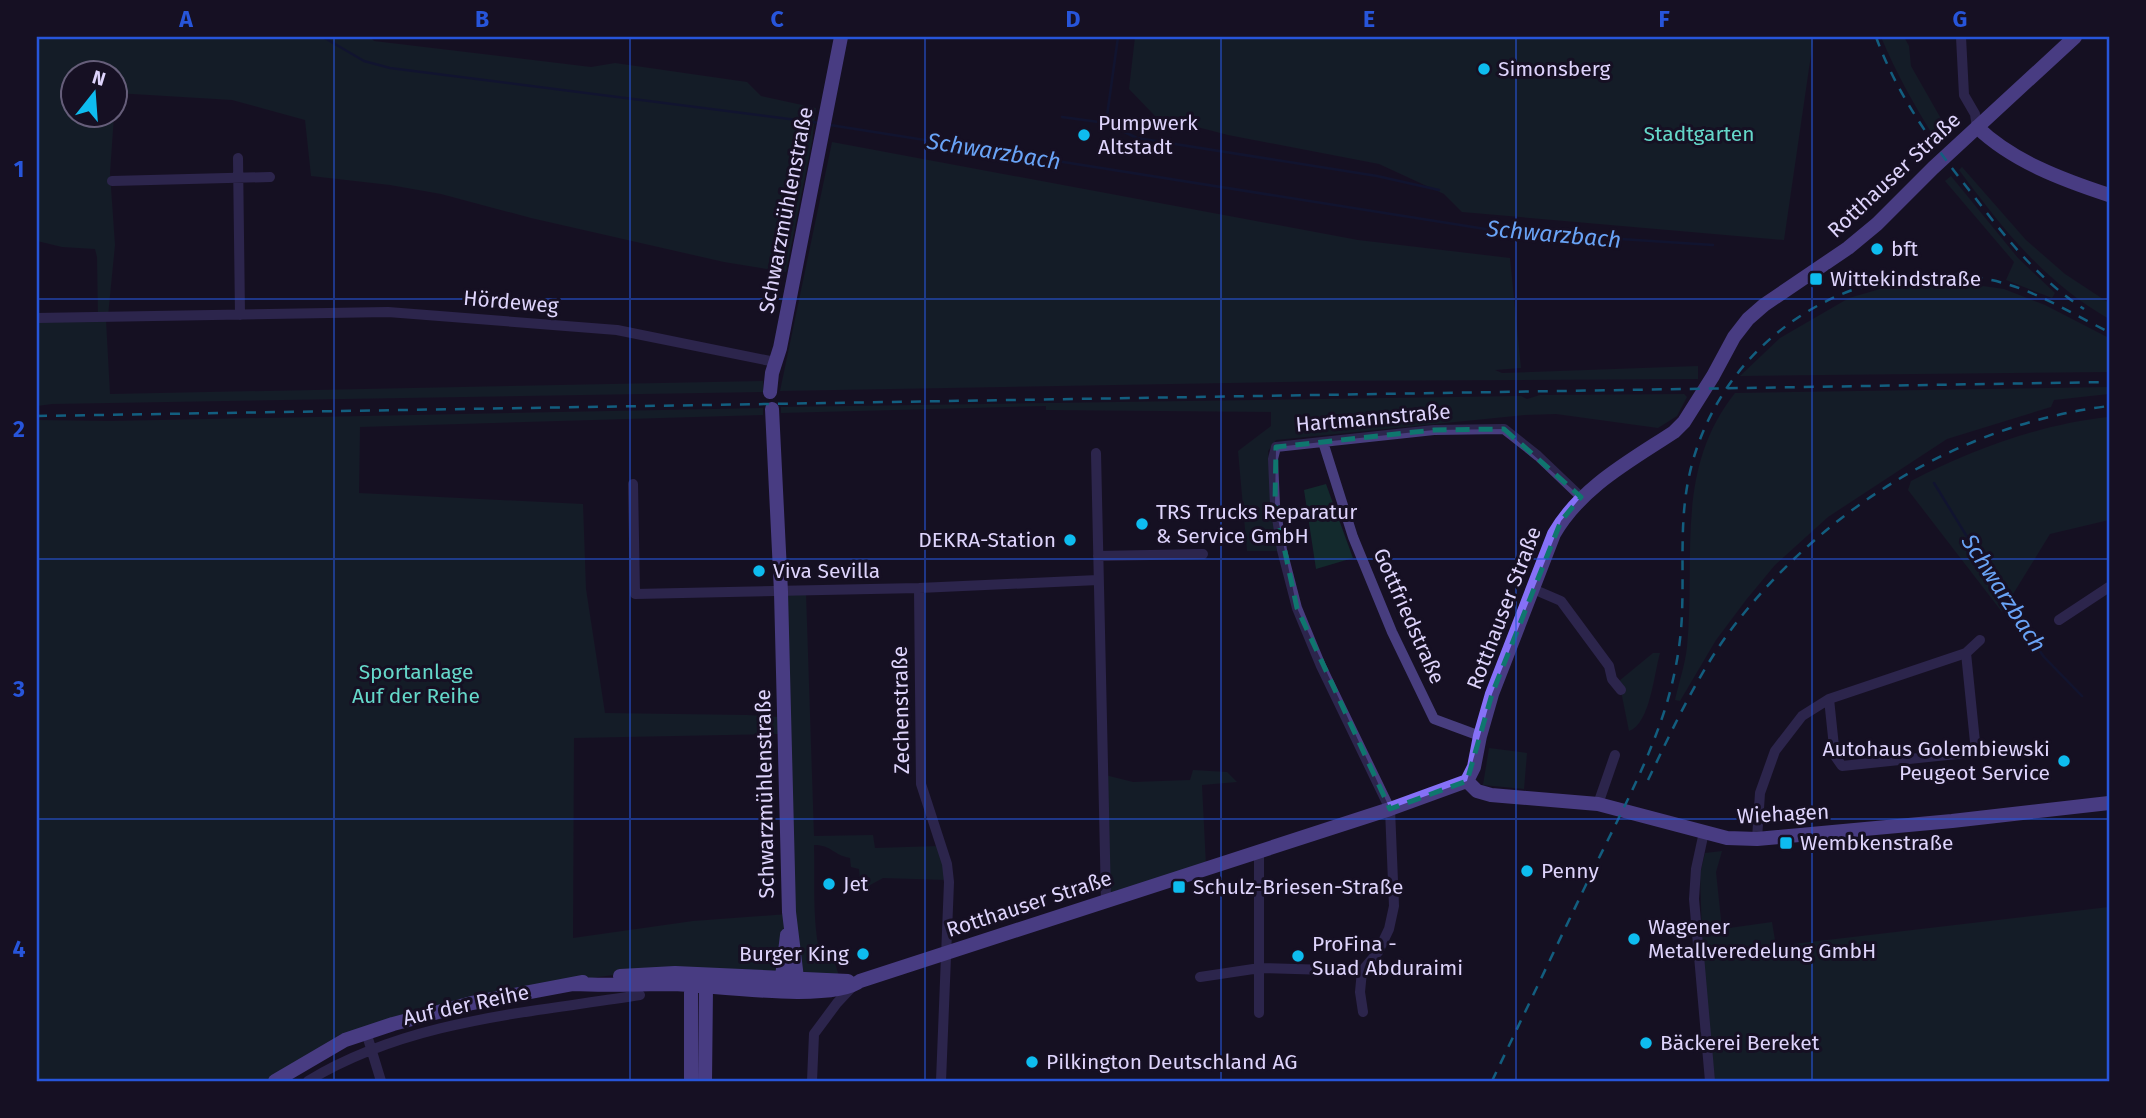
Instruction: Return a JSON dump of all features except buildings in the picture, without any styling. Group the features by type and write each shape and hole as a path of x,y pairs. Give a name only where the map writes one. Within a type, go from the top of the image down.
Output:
{"main road":[{"name":"Schwarzmühlenstraße","path":"770,392 841,37"},
{"name":"Rotthauser Straße","path":"788,992 811,992 857,984 1106,900 1390,809 1466,781 1474,767 1492,694 1554,534 1581,497 1674,432 1684,422 1734,337 1748,319 1764,305 1848,248 1877,224 2075,37"},
{"path":"1977,127 1988,137 2039,167 2109,195"},
{"name":"Schwarzmühlenstraße","path":"772,409 781,592 789,912 788,992"},
{"name":"Wiehagen","path":"1466,781 1477,791 1491,795 1598,804 1727,838 1757,839 2109,803"},
{"name":"Auf der Reihe","path":"275,1081 345,1040 366,1032 424,1014 598,978 622,975 788,992"},
{"name":"Rotthauser Straße","path":"790,977 857,984"},
{"name":"Auf der Reihe","path":"698,982 790,977"},
{"path":"691,1081 698,982"},
{"path":"698,982 705,1081"}],"street":[{"path":"1961,37 1964,95 1975,114 1977,127"},
{"path":"238,158 240,315"},
{"path":"112,181 270,177"},
{"name":"Hördeweg","path":"37,317 388,312 635,333 775,362"},
{"name":"Hartmannstraße","path":"1390,809 1321,666 1297,608 1282,550 1275,505 1273,459 1276,447 1434,430 1504,429 1538,456 1581,497"},
{"name":"Gottfriedstraße","path":"1323,442 1353,537 1392,632 1434,719 1480,736"},
{"path":"1096,453 1106,900"},
{"path":"633,484 635,594 919,588 1098,580"},
{"path":"1098,555 1203,554"},
{"path":"2059,620 2109,587"},
{"name":"Zechenstraße","path":"919,588 921,784 947,864 948,934 941,1081"},
{"path":"1533,589 1561,601 1609,666 1612,679 1621,690"},
{"path":"1757,839 1760,793 1775,751 1802,716 1829,699 1966,653 1980,640"},
{"path":"1829,699 1835,756 1842,765 1976,752 1966,653"},
{"path":"1598,804 1615,755"},
{"path":"1363,1012 1360,992 1362,971 1378,952 1390,929 1394,906 1390,809"},
{"path":"1704,832 1696,869 1694,900 1710,1081"},
{"path":"1259,852 1259,1013"},
{"path":"1200,977 1260,968 1362,971"},
{"path":"812,1081 814,1034 836,1003 857,984"},
{"name":"Auf der Reihe","path":"308,1081 339,1063 371,1050 442,1028 476,1020 640,996"},
{"path":"366,1032 381,1081"}],"highlighted area":[{"path":"1504,429 1581,497 1561,521 1492,694 1467,781 1390,809 1297,608 1275,505 1276,447 1434,430"}],"green space":[{"path":"37,37 370,37 374,41 591,67 615,63 747,82 761,96 816,108 812,142 786,272 724,262 531,218 441,194 311,176 305,120 232,100 130,94 130,60 60,60 60,130 113,130 110,173 115,245 108,316 98,317 95,249 62,247 37,241"},
{"name":"Stadtgarten","path":"1135,37 1808,37 1813,41 1784,240 1462,212 1444,194 1379,164 1228,135 1155,116 1129,89"},
{"path":"1881,37 1904,37 1909,46 1911,66 1948,131 1941,140 1935,139 1920,114"},
{"path":"832,142 1358,240 1510,258 1521,368 1495,370 1502,373 1698,366 1698,379 1335,381 780,391"},
{"path":"1962,167 2026,240 2065,274 2109,303 2109,319 2064,288 2026,253 1959,170"},
{"path":"1951,176 2018,258 2055,293 2052,298 2006,280 2014,262 1945,181"},
{"path":"1947,281 2004,289 2045,305 2109,338 2109,372 1740,376 1780,338 1849,298 1894,285"},
{"path":"37,319 106,320 110,394 763,381 763,392 37,406"},
{"path":"2109,387 2109,394 2054,400 2051,407 1947,439 1828,517 1775,565 1716,640 1680,701 1675,700 1687,647 1695,483 1703,453 1716,422 1735,393"},
{"path":"1684,394 1687,397 1677,416 1658,428 1556,414 1276,440 1268,451 1280,551 1247,551 1238,451 1271,426 1271,412 1046,410 1046,406 781,413 781,407 1521,396 1527,399 1540,395"},
{"name":"Sportanlage Auf der Reihe","path":"763,408 763,415 360,427 359,493 583,504 586,589 605,713 780,717 780,734 574,738 573,938 693,921 788,914 781,976 622,974 423,1012 271,1081 37,1081 37,420 110,421"},
{"path":"2109,417 2109,520 2050,534 2002,612 1908,490 1911,481 2007,440 2083,420"},
{"path":"1326,484 1353,558 1316,569 1304,490"},
{"path":"782,593 806,593 814,836 873,835 875,848 939,846 947,880 883,878 861,890 859,869 851,867 850,858 814,845 817,941 820,955 832,954 840,979 798,977"},
{"path":"1653,653 1660,653 1650,697 1642,719 1629,731 1619,681"},
{"path":"1489,748 1527,753 1524,789 1483,785"},
{"path":"1193,770 1227,772 1237,782 1202,785 1206,866 1108,897 1105,775 1133,782 1190,780"},
{"path":"1722,851 1716,872 1722,929 1772,922 1776,946 2109,907 2109,1081 1715,1081 1703,967 1700,874 1705,853"}],"waterway":[{"name":"Schwarzbach","path":"323,37 364,61 390,68 820,123"},
{"path":"1106,123 1118,37"},
{"path":"1062,117 1106,123 1137,138 1377,176 1439,190"},
{"name":"Schwarzbach","path":"830,125 1498,231 1713,245"},
{"name":"Schwarzbach","path":"1934,483 2020,623 2044,657 2082,696"}],"railway":[{"path":"1876,37 1906,100 1959,177 2037,271 2084,309"},
{"path":"1492,1081 1633,788 1659,727 1672,683 1680,636 1683,525 1690,472 1706,424 1731,382 1763,345 1802,315 1845,293 1891,279 1941,274 1991,280 2037,295 2109,332"},
{"path":"37,416 2109,382"},
{"path":"1648,780 1694,687 1727,635 1763,591 1804,550 1848,514 1895,481 1945,454 1998,432 2052,416 2109,406"}],"place":[{"name":"Simonsberg","path":"1484,69"},
{"name":"Pumpwerk Altstadt","path":"1084,135"},
{"name":"bft","path":"1877,249"},
{"name":"Wittekindstraße","path":"1816,279"},
{"name":"TRS Trucks Reparatur & Service GmbH","path":"1142,524"},
{"name":"DEKRA-Station","path":"1070,540"},
{"name":"Viva Sevilla","path":"759,571"},
{"name":"Autohaus Golembiewski Peugeot Service","path":"2064,761"},
{"name":"Wembkenstraße","path":"1786,843"},
{"name":"Penny","path":"1527,871"},
{"name":"Jet","path":"829,884"},
{"name":"Schulz-Briesen-Straße","path":"1179,887"},
{"name":"Wagener Metallveredelung GmbH","path":"1634,939"},
{"name":"Burger King","path":"863,954"},
{"name":"ProFina - Suad Abduraimi","path":"1298,956"},
{"name":"Bäckerei Bereket","path":"1646,1043"},
{"name":"Pilkington Deutschland AG","path":"1032,1062"}]}
